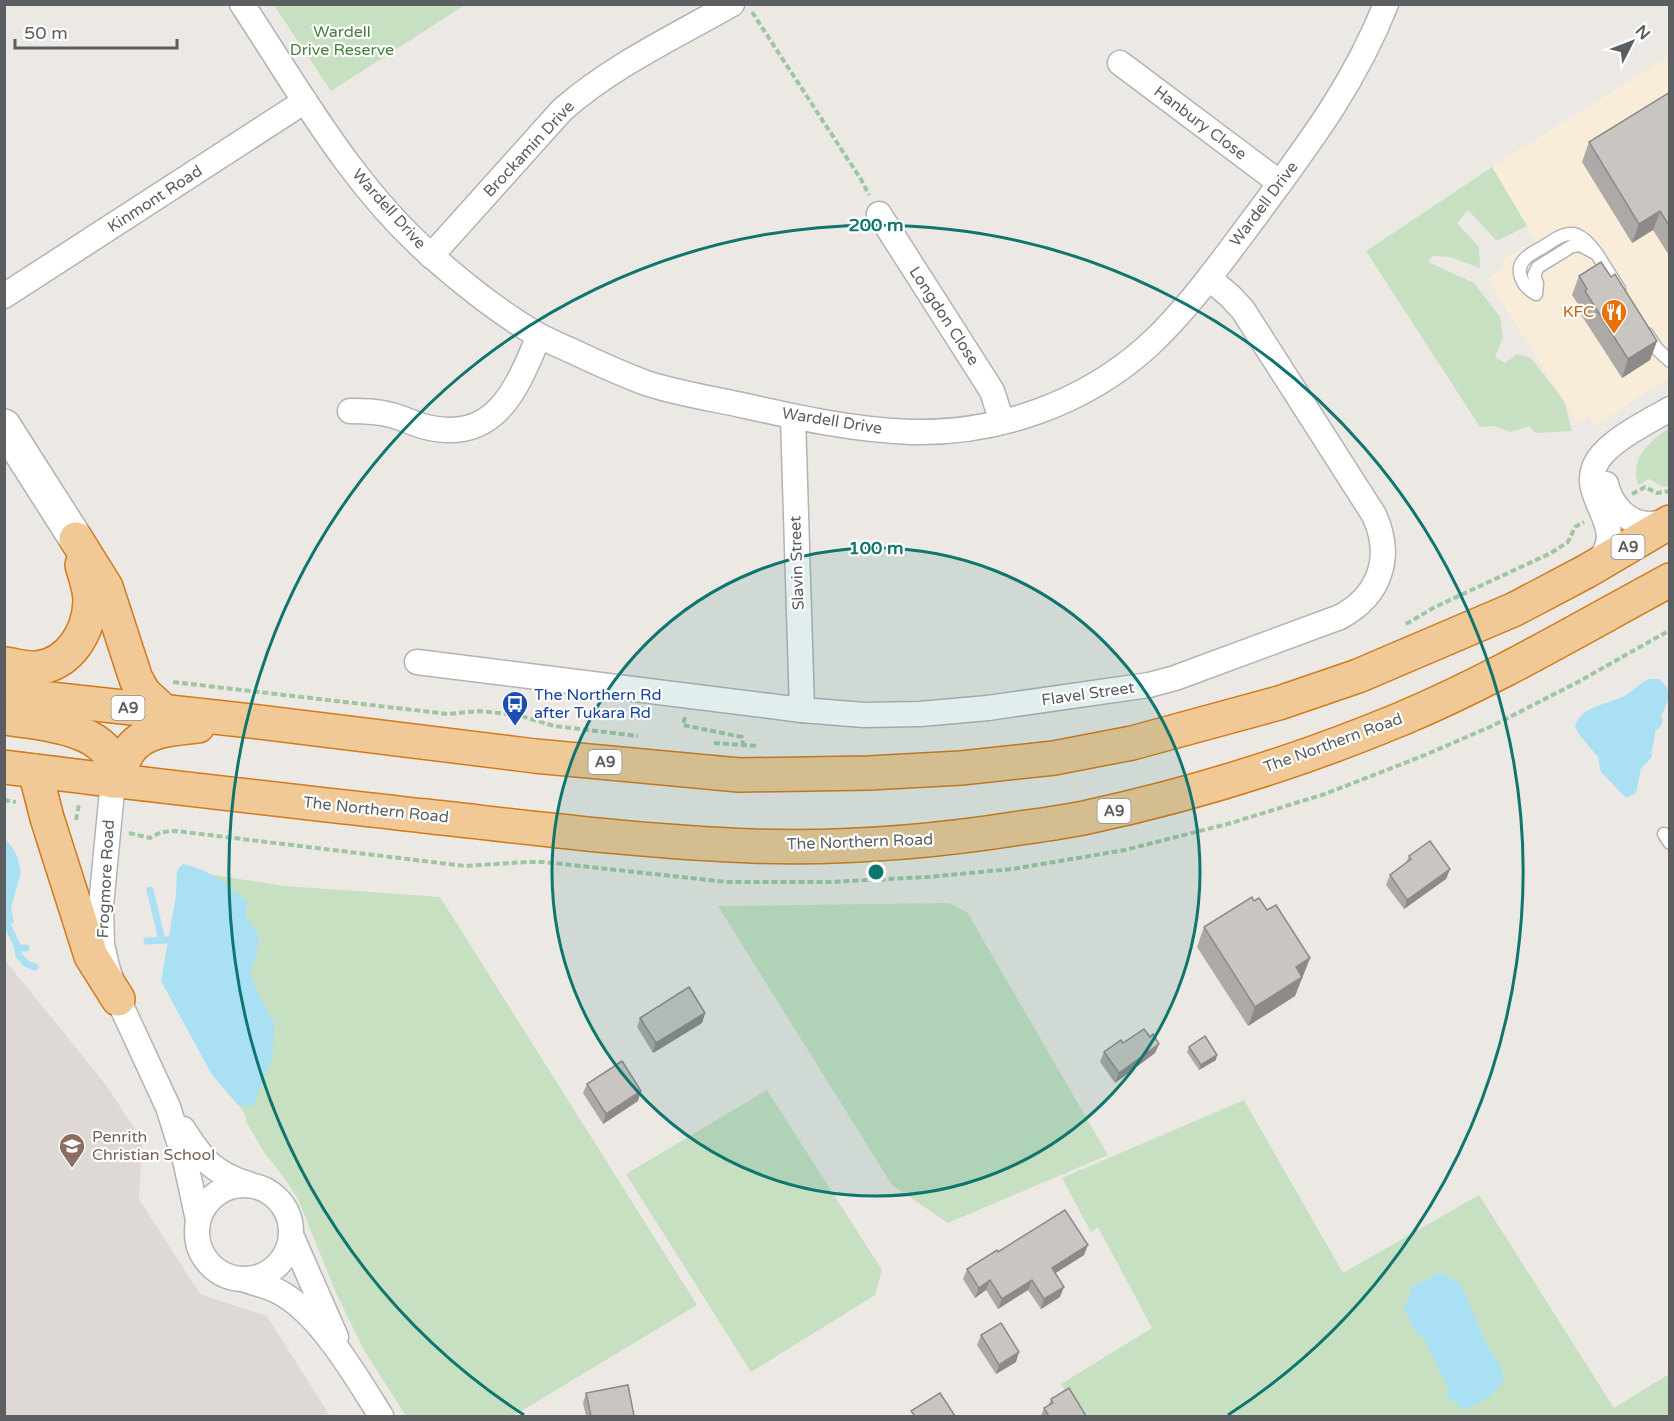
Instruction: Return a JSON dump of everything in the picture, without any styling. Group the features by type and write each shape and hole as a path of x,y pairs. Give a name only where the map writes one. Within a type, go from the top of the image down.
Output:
{"highway":[{"name":"A9","path":"4,694 251,721 535,756 739,775 962,768 1054,758 1132,743 1279,703 1358,676 1504,614 1587,572 1670,521"},
{"path":"4,664 36,668 58,661 69,653 80,640 89,615 90,598 76,539"},
{"path":"76,539 106,587 136,679 144,693 165,712"},
{"name":"The Northern Road","path":"20,769 609,837 754,846 841,845 959,838 1085,818 1180,795 1349,740 1405,718 1495,674 1670,580"},
{"path":"4,718 45,723 84,734 98,744 112,759 113,781"},
{"path":"113,781 129,751 141,739 160,731 251,721"},
{"path":"20,769 47,818 91,956 118,999"}],"street":[{"name":"Wardell Drive","path":"242,4 342,156 378,202 431,256 483,298 538,336 647,383 793,417 864,428 911,432 957,430 1002,422 1036,412 1090,388 1119,369 1158,336 1209,278 1326,120 1344,93 1373,37 1386,4"},
{"name":"Brockamin Drive","path":"431,256 562,110 604,77 732,4"},
{"name":"Hanbury Close","path":"1120,63 1280,183"},
{"name":"Kinmont Road","path":"4,296 305,101"},
{"name":"Longdon Close","path":"879,214 992,391 1002,422"},
{"name":"Flavel Street","path":"417,662 802,710 864,715 920,714 988,708 1129,689 1175,678 1340,617 1363,601 1374,586 1382,564 1382,539 1374,515 1243,310 1209,278"},
{"path":"350,411 382,413 419,426 440,430 458,429 476,424 497,412 509,398 521,378 538,336"},
{"path":"1587,572 1599,561 1609,542 1609,530 1605,516 1592,486 1592,472 1598,460 1608,448 1670,408"},
{"name":"Slavin Street","path":"793,417 802,710"},
{"path":"4,426 76,539"},
{"path":"1620,440 1605,476 1608,492 1617,507 1626,517 1638,522 1651,524 1670,521"},
{"name":"Frogmore Road","path":"113,781 101,922 106,962 118,999 168,1107 186,1164 198,1220"},
{"name":"Frogmore Road","path":"168,1107 206,1163 220,1173 250,1185"},
{"path":"346,1360 302,1309 281,1293 246,1280 224,1275 207,1261 197,1242 198,1220 208,1201 216,1194 238,1185 250,1185 261,1188 280,1202 287,1212 291,1235 346,1360 381,1416"},
{"path":"246,1280 268,1274 277,1266 289,1247 291,1235"}],"lane":[{"path":"1536,294 1535,271 1542,263 1572,246 1580,245 1597,254 1627,302"},
{"path":"1639,321 1657,349 1670,361"}],"path":[{"path":"747,4 862,181 879,214"},
{"path":"1633,494 1645,487 1657,493 1670,490"},
{"path":"714,731 715,725"},
{"path":"76,820 79,805"}],"shaded area":[{"path":"1669,56 1669,378 1595,425 1589,417 1578,423 1487,279 1503,268 1506,258 1535,241 1492,167"},
{"name":"Penrith Christian School","path":"4,959 106,1085 142,1140 139,1199 200,1294 267,1316 330,1416 5,1416"}],"green space":[{"name":"Wardell Drive Reserve","path":"274,5 465,5 331,91"},
{"path":"1492,167 1527,226 1497,241 1468,210 1457,223 1479,247 1480,268 1450,257 1433,256 1428,262 1474,283 1500,317 1503,337 1495,357 1505,363 1517,354 1531,358 1564,401 1572,431 1535,433 1530,426 1510,432 1495,426 1480,427 1366,251"},
{"path":"1669,428 1669,486 1663,487 1649,479 1638,485 1636,467 1643,451"},
{"path":"180,870 285,886 440,897 697,1305 513,1416 406,1416 364,1350 336,1293 298,1199 264,1152 245,1120 247,1118 164,987"},
{"path":"949,903 967,912 1108,1155 948,1223 892,1185 718,906"},
{"path":"767,1090 882,1270 875,1295 751,1372 626,1174"},
{"path":"1244,1100 1343,1273 1479,1195 1614,1408 1669,1374 1669,1416 1081,1416 1061,1384 1152,1328 1098,1227 1091,1232 1062,1178"}],"water":[{"path":"1649,679 1659,679 1664,683 1668,696 1661,717 1663,720 1661,726 1655,731 1652,757 1641,768 1636,793 1626,798 1601,772 1598,757 1580,736 1575,726 1578,719 1589,710 1626,695"},
{"path":"4,840 10,844 17,856 21,872 11,908 14,923 5,925"},
{"path":"183,864 217,878 247,901 246,917 259,935 256,957 250,973 261,1000 275,1023 272,1058 253,1106 238,1105 212,1075 161,981 176,896 177,870"},
{"path":"1440,1273 1454,1279 1462,1287 1487,1345 1501,1367 1504,1381 1486,1398 1464,1409 1447,1397 1448,1388 1424,1338 1416,1332 1404,1310 1411,1287"}],"building":[{"path":"1670,92 1670,227 1660,211 1639,224 1589,142"},
{"path":"1601,262 1611,277 1615,274 1657,341 1628,359 1585,291 1587,289 1579,276"},
{"path":"1430,841 1450,869 1407,900 1390,875 1411,859 1409,856"},
{"path":"1252,897 1254,901 1259,898 1267,910 1276,905 1310,958 1296,967 1302,977 1255,1007 1204,927"},
{"path":"689,987 705,1013 656,1043 640,1018"},
{"path":"1144,1029 1150,1037 1153,1034 1159,1044 1119,1073 1104,1052 1121,1040 1123,1043"},
{"path":"1205,1036 1217,1055 1201,1065 1189,1047"},
{"path":"622,1061 641,1091 606,1114 587,1084"},
{"path":"1065,1210 1088,1245 1052,1268 1064,1287 1044,1299 1032,1280 1002,1299 990,1280 979,1288 967,1269"},
{"path":"1001,1323 1019,1352 999,1365 981,1335"},
{"path":"628,1385 634,1416 591,1416 586,1393"},
{"path":"1069,1388 1086,1416 1049,1416 1044,1408 1053,1403 1051,1399"},
{"path":"940,1393 955,1416 915,1416 911,1411"}],"waterway":[{"path":"150,890 162,940"},
{"path":"4,918 18,948 26,948"},
{"path":"147,941 168,940"},
{"path":"18,948 19,956 27,964 35,967"}],"place":[{"name":"KFC","path":"1614,335"},
{"name":"The Northern Rd after Tukara Rd","path":"515,727"},
{"name":"Penrith Christian School","path":"72,1169"}]}
